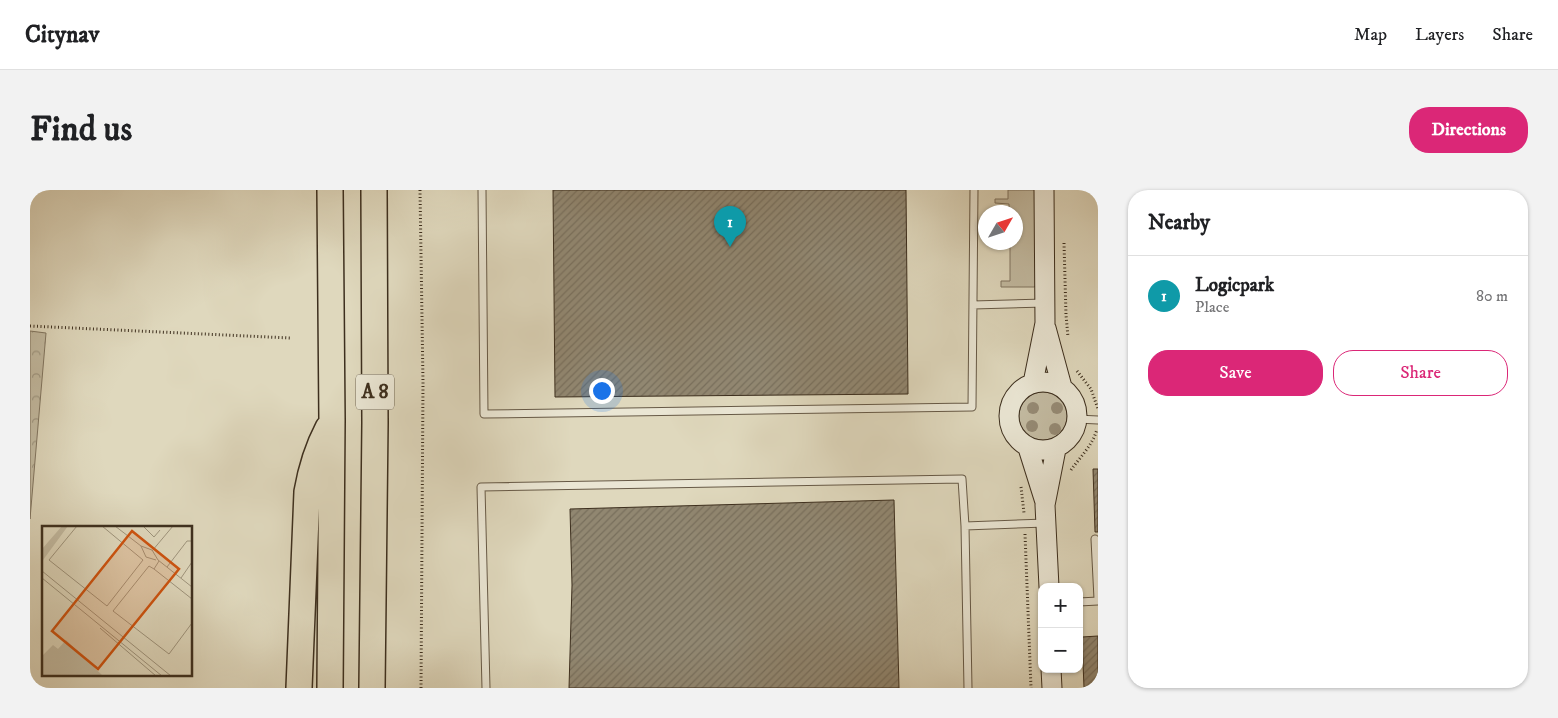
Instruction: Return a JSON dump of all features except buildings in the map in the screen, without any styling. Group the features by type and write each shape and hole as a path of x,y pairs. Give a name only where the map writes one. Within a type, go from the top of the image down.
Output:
{"highway":[{"name":"A 8","path":"330,190 332,420 330,688"},
{"name":"A 8","path":"372,688 375,423 374,190"},
{"path":"299,688 307,492 320,443 332,420"}],"street":[{"path":"1033,383 1045,323 1044,190"},
{"path":"1045,323 1062,387"},
{"path":"1028,448 1056,449 1071,436 1076,426 1075,404 1062,387 1049,383 1033,383 1017,394 1011,404 1008,415 1010,426 1016,437 1028,448 1046,514"},
{"path":"1049,583 1046,514 1056,449"},
{"path":"1051,673 1052,688"}],"lane":[{"path":"482,190 484,414 972,407 974,190"},
{"path":"973,305 1045,303"},
{"path":"1076,418 1098,420"},
{"path":"486,688 481,487 962,479 965,526 968,688"},
{"path":"965,526 1046,514"},
{"path":"1083,602 1098,600 1095,540"}],"path":[{"path":"420,190 423,383 421,688"},
{"path":"1064,238 1066,315 1069,344"},
{"path":"30,326 290,338"},
{"path":"1076,369 1091,389 1098,412"}],"green space":[{"path":"1008,190 1036,190 1036,286 1034,287 1001,287 1001,281 1010,281 1010,250 1023,250 1023,205 995,203 995,199 1008,199"},
{"path":"30,331 46,333 30,519"},
{"path":"1038,392 1048,392 1060,399 1067,411 1067,421 1060,433 1048,440 1038,440 1030,436 1023,429 1019,421 1019,411 1023,403 1030,396"}],"place":[{"name":"Logicpark","path":"730,247"}]}
